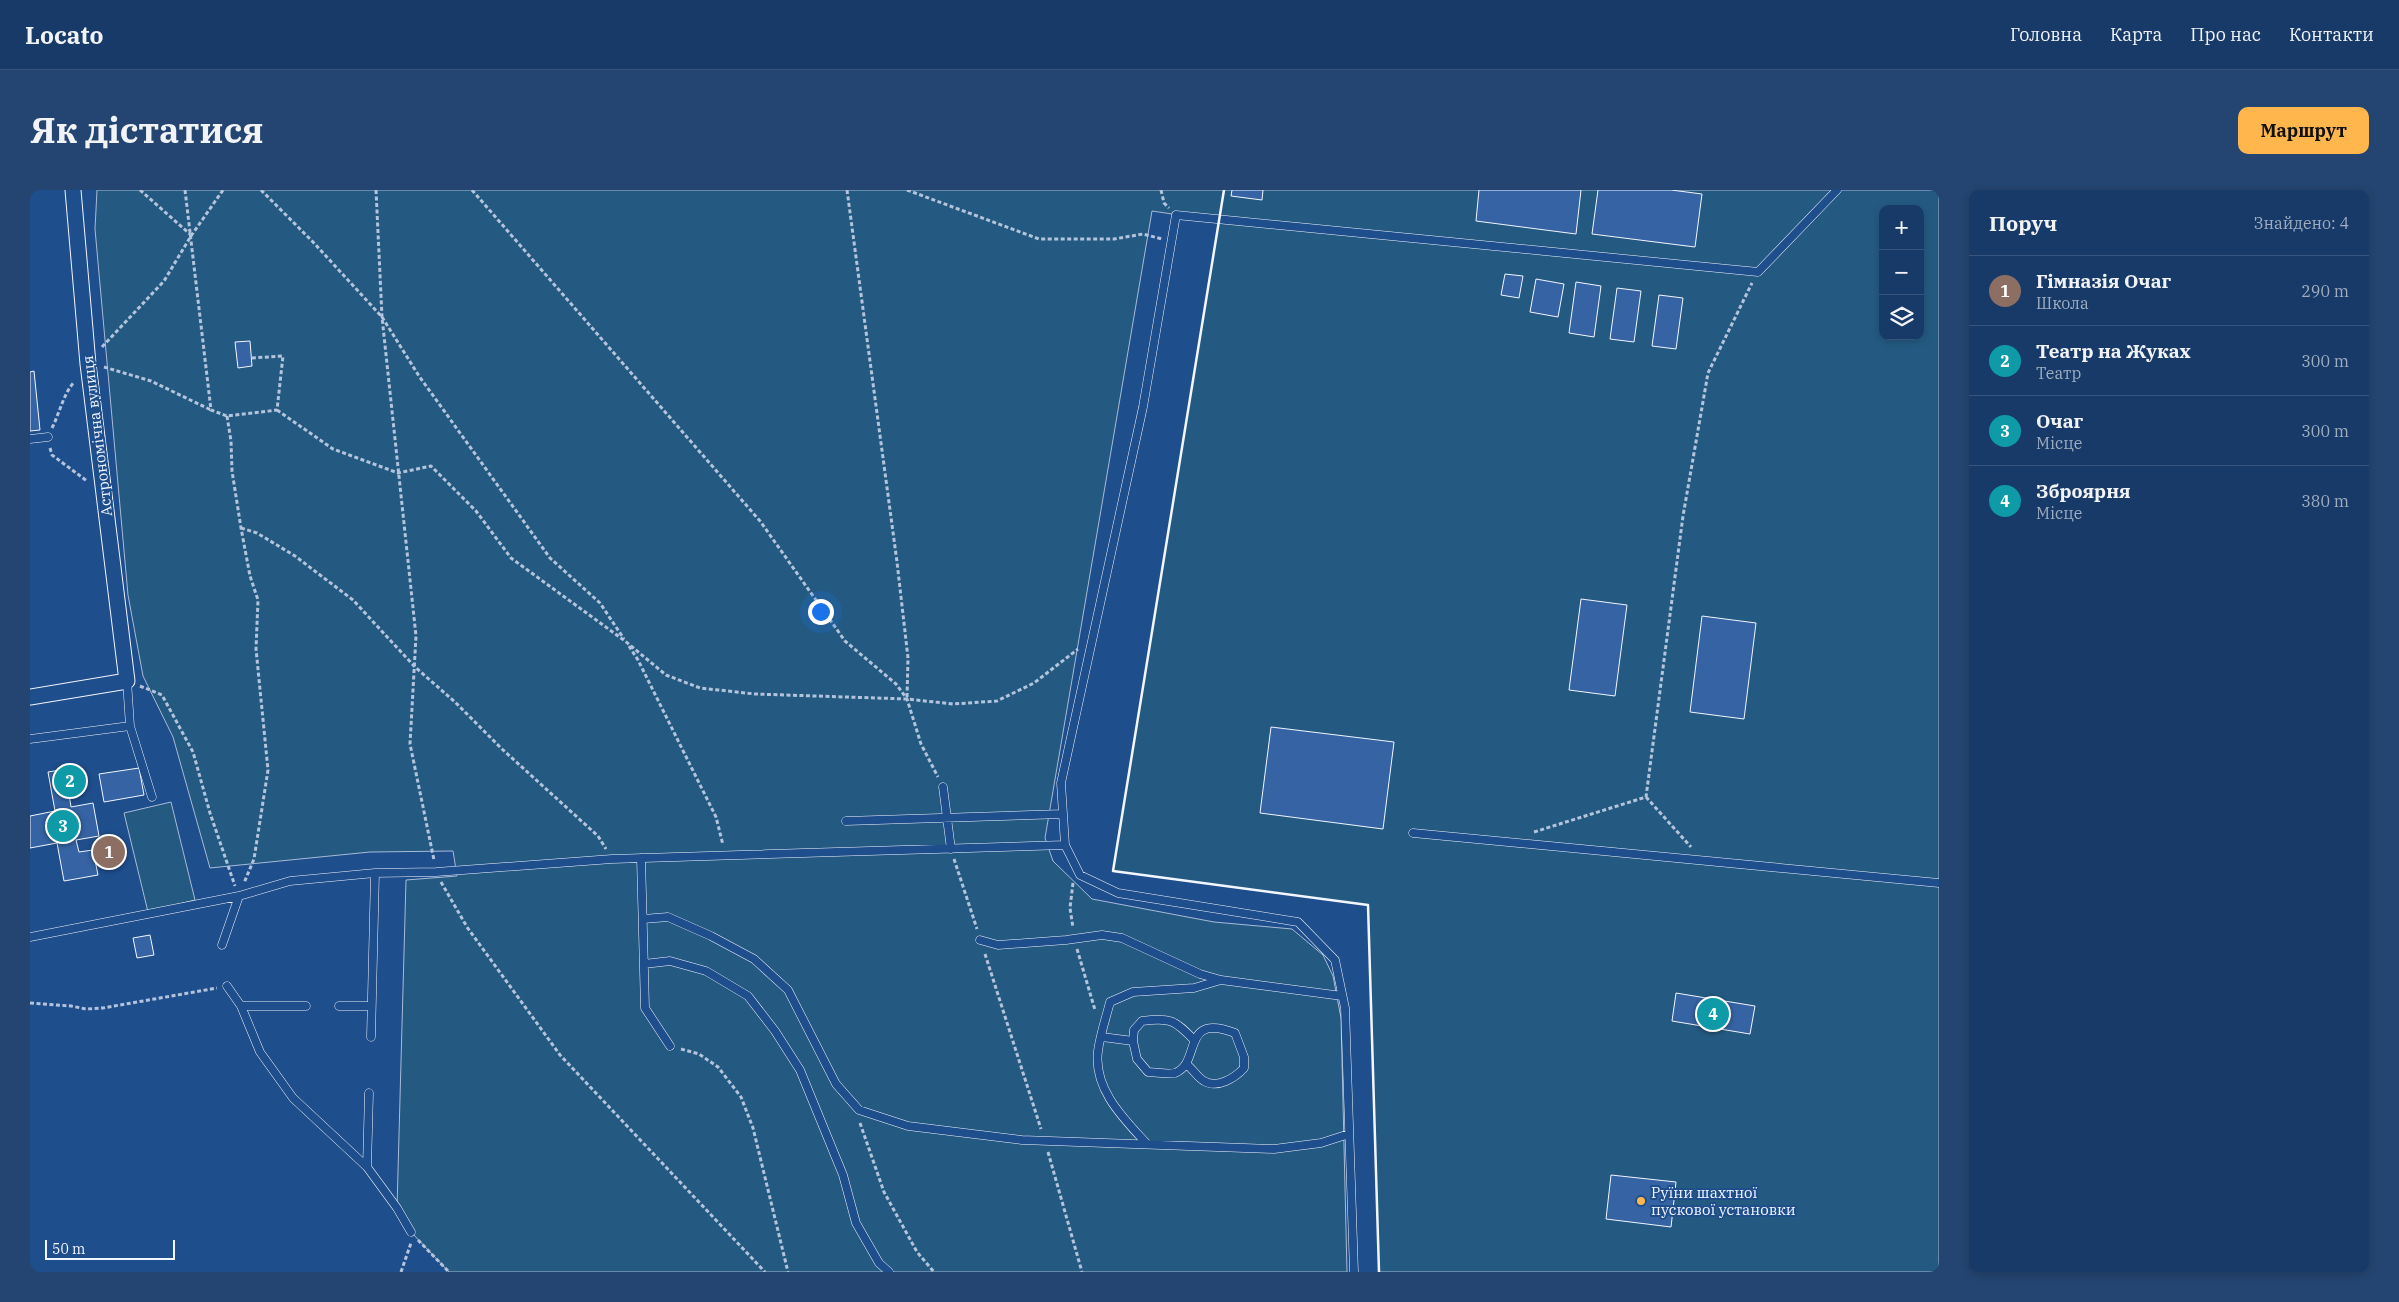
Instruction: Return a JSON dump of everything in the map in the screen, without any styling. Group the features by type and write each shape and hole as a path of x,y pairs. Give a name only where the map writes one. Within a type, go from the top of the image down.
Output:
{"street":[{"name":"Астрономічна вулиця","path":"73,190 88,364 127,681"},
{"path":"30,696 127,681"}],"lane":[{"path":"1354,1272 1345,1008 1335,960 1298,922 1118,893 1080,875 1065,845 1061,783 1143,407 1176,216 1758,272 1836,190"},
{"path":"30,439 48,437"},
{"path":"127,681 130,726 152,797"},
{"path":"30,738 130,726"},
{"path":"942,787 945,818 951,848"},
{"path":"846,821 1063,814"},
{"path":"1413,833 1939,884"},
{"path":"30,937 239,896 290,881 375,873 436,872 612,859 1065,845"},
{"path":"641,858 645,1008 670,1046"},
{"path":"371,1038 375,873"},
{"path":"222,945 239,896"},
{"path":"643,919 668,918 711,936 754,959 788,990 836,1084 859,1110 908,1126 1045,1140 1274,1149 1321,1143 1349,1134"},
{"path":"980,940 998,945 1066,940 1102,935 1115,937 1147,948 1200,974 1221,980 1342,996"},
{"path":"644,964 670,961 706,972 748,996 775,1030 800,1070 844,1175 856,1223 879,1263 889,1272"},
{"path":"1146,1144 1111,1102 1098,1076 1098,1052 1110,1002 1133,992 1194,988 1221,980"},
{"path":"227,986 241,1006 260,1052 293,1098 367,1167 397,1208 411,1232"},
{"path":"241,1006 306,1006"},
{"path":"339,1006 371,1006"},
{"path":"1186,1064 1203,1081 1213,1084 1237,1076 1244,1068 1244,1057 1235,1033 1222,1028 1211,1028 1200,1033 1194,1040 1186,1064 1175,1072 1148,1072 1137,1059 1133,1041 1134,1030 1142,1021 1168,1019 1179,1024 1194,1040"},
{"path":"1102,1037 1133,1041"},
{"path":"367,1167 369,1094"}],"path":[{"path":"140,190 191,236"},
{"path":"185,190 210,410"},
{"path":"104,495 75,470 52,455 48,437 62,409 65,393 88,364 164,282 191,236 224,190"},
{"path":"260,190 313,242 382,316 419,376 550,558 600,603 638,660 716,817 726,855"},
{"path":"376,190 382,316 416,636 410,744 436,872 467,927 560,1055 765,1272"},
{"path":"472,190 653,401 760,521 845,640 896,684 907,699"},
{"path":"847,190 897,562 908,658 907,699 920,744 942,787"},
{"path":"907,190 1038,239 1114,239 1143,234 1172,242"},
{"path":"1161,190 1164,202 1176,216"},
{"path":"1703,861 1646,797 1683,516 1708,373 1758,272"},
{"path":"252,358 283,356 277,410"},
{"path":"88,364 151,381 210,410 227,416 277,410 333,449 398,474 431,466 476,511 511,558 626,641 666,675 700,688 755,694 907,699 953,704 997,700 1034,682 1092,637"},
{"path":"227,416 231,441 232,471 241,528 250,576 258,600 256,649 268,770 254,859 239,896"},
{"path":"241,528 258,533 295,556 353,600 415,667 598,836 612,859"},
{"path":"127,681 162,695 193,752 210,812 239,896"},
{"path":"1529,834 1646,797"},
{"path":"951,848 1045,1140 1082,1272"},
{"path":"30,1004 71,1006 86,1009 102,1008 227,986"},
{"path":"670,1046 699,1054 718,1067 741,1097 752,1128 788,1272"},
{"path":"859,1110 861,1126 884,1192 917,1252 934,1272"},
{"path":"401,1272 411,1244 411,1232"},
{"path":"411,1232 448,1272"}],"shaded area":[{"path":"97,190 1939,190 1939,1272 1379,1272 1368,905 1113,871 1219,221 1152,211 1045,838 1053,861 1092,899 1214,922 1292,929 1323,955 1333,976 1341,1018 1347,1272 449,1272 411,1232 397,1208 406,880 457,876 453,851 370,852 210,868 173,737 143,676 128,595 95,229"},
{"path":"171,802 195,900 148,912 124,813"}],"building":[{"path":"1232,190 1263,190 1262,200 1231,196"},
{"path":"1479,190 1581,190 1576,234 1476,221"},
{"path":"1598,190 1671,190 1702,194 1695,247 1592,234"},
{"path":"1505,274 1523,276 1519,298 1501,295"},
{"path":"1536,279 1564,284 1558,317 1530,312"},
{"path":"1576,282 1601,286 1594,337 1569,333"},
{"path":"1617,288 1641,291 1634,342 1610,339"},
{"path":"1659,295 1683,298 1676,349 1652,346"},
{"path":"250,341 252,366 238,368 235,342"},
{"path":"34,371 40,430 30,431 30,372"},
{"path":"1581,599 1627,605 1615,696 1569,690"},
{"path":"1702,616 1756,623 1744,719 1690,712"},
{"path":"1271,727 1394,742 1383,829 1260,813"},
{"path":"78,767 82,792 69,794 71,807 93,803 99,836 76,840 79,852 93,850 98,875 64,881 57,843 30,848 30,816 55,811 48,772"},
{"path":"139,768 144,795 104,802 99,774"},
{"path":"150,935 154,955 137,958 133,938"},
{"path":"1676,993 1755,1006 1750,1034 1672,1021"},
{"name":"Руїни шахтної пускової установки","path":"1611,1175 1676,1182 1671,1227 1606,1219"}],"wall":[{"path":"1224,190 1113,871 1368,905 1379,1272"}],"place":[{"name":"Театр на Жуках","path":"70,781"},
{"name":"Очаг","path":"63,826"},
{"name":"Гімназія Очаг","path":"109,852"},
{"name":"Зброярня","path":"1713,1014"},
{"name":"Руїни шахтної пускової установки","path":"1641,1201"}]}
